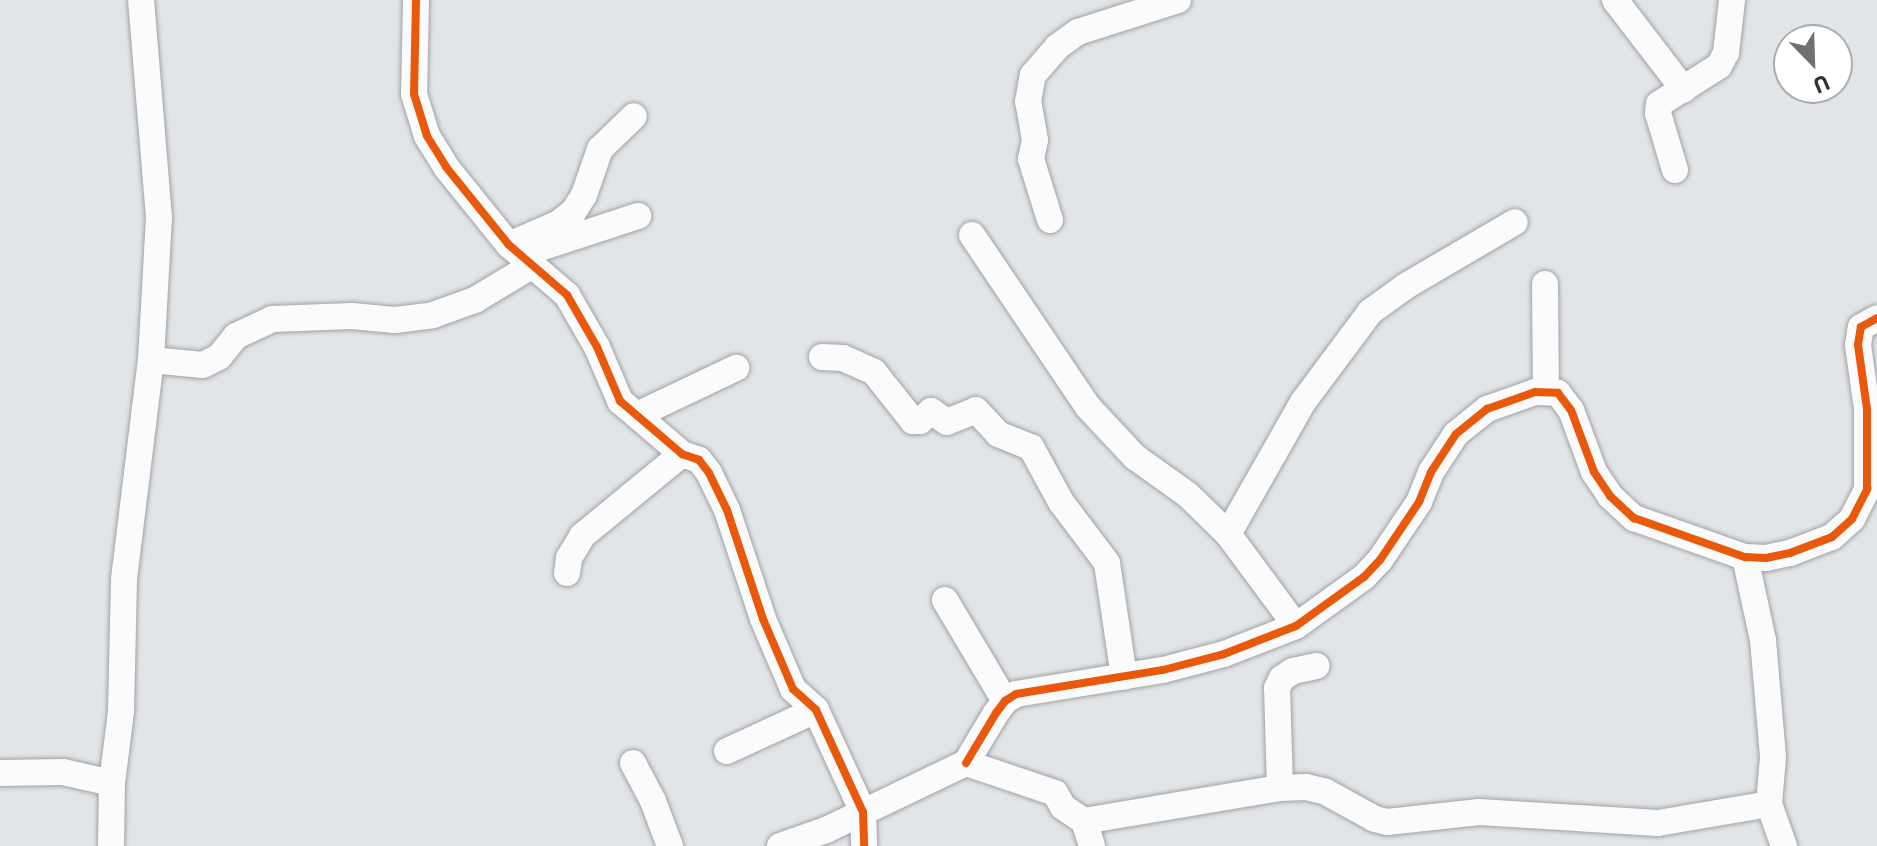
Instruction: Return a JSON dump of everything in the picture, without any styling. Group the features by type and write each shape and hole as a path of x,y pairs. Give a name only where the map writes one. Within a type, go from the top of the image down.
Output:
{"street":[{"path":"111,846 112,783 121,712 124,579 151,360 159,218 141,0"},
{"path":"416,0 414,94 417,113 446,167 521,255 567,295 597,347 620,401 682,454 699,460 718,488 763,619 793,689 816,710 863,812 864,846"},
{"path":"1050,220 1031,159 1035,132 1028,102 1033,75 1057,47 1078,32 1178,0"},
{"path":"1615,0 1684,90"},
{"path":"1675,170 1658,113 1665,98 1708,76 1726,53 1732,0"},
{"path":"151,360 203,365 219,357 236,336 272,319 352,316 395,320 433,315 475,300 521,255 574,211 584,195 600,149 634,116"},
{"path":"521,255 638,216"},
{"path":"1228,534 1303,402 1370,312 1406,286 1515,222"},
{"path":"972,235 1088,407 1135,457 1188,495 1228,534 1296,626"},
{"path":"1545,284 1546,391"},
{"path":"780,846 826,830 966,763 1005,701 1029,691 1124,677 1224,654 1296,626 1364,577 1380,560 1419,502 1431,472 1456,434 1487,409 1546,391 1558,393 1571,410 1594,472 1610,496 1634,518 1745,557 1766,558 1790,553 1832,537 1852,519 1867,489 1867,409 1859,334 1865,323 1877,318"},
{"path":"822,357 843,358 874,372 913,421 920,421 931,411 947,422 976,410 998,434 1031,447 1068,514 1107,563 1124,677"},
{"path":"637,415 736,368"},
{"path":"567,573 569,558 582,536 682,454"},
{"path":"1745,557 1763,640 1773,757 1769,804 1784,846"},
{"path":"945,600 1005,701"},
{"path":"1280,788 1277,688 1282,678 1293,671 1316,666"},
{"path":"727,751 816,710"},
{"path":"633,763 653,801 670,846"},
{"path":"966,763 1055,793 1063,807 1084,821 1092,846"},
{"path":"0,773 63,772 112,783"},
{"path":"1084,821 1280,788 1315,788 1387,822 1479,812 1658,823 1769,804"}],"cycle path":[{"path":"416,0 414,94 427,136 446,167 509,245 567,295 597,347 620,401 682,454 699,460 709,473 727,510 763,619 793,689 816,710 863,812 864,846"},
{"path":"966,763 996,713 1005,701 1016,694 1163,670 1224,654 1296,626 1364,577 1380,560 1419,502 1431,472 1456,434 1487,409 1535,392 1558,393 1571,410 1594,472 1610,496 1634,518 1745,557 1766,558 1790,553 1832,537 1852,519 1867,489 1867,409 1858,345 1861,327 1877,318"}]}
